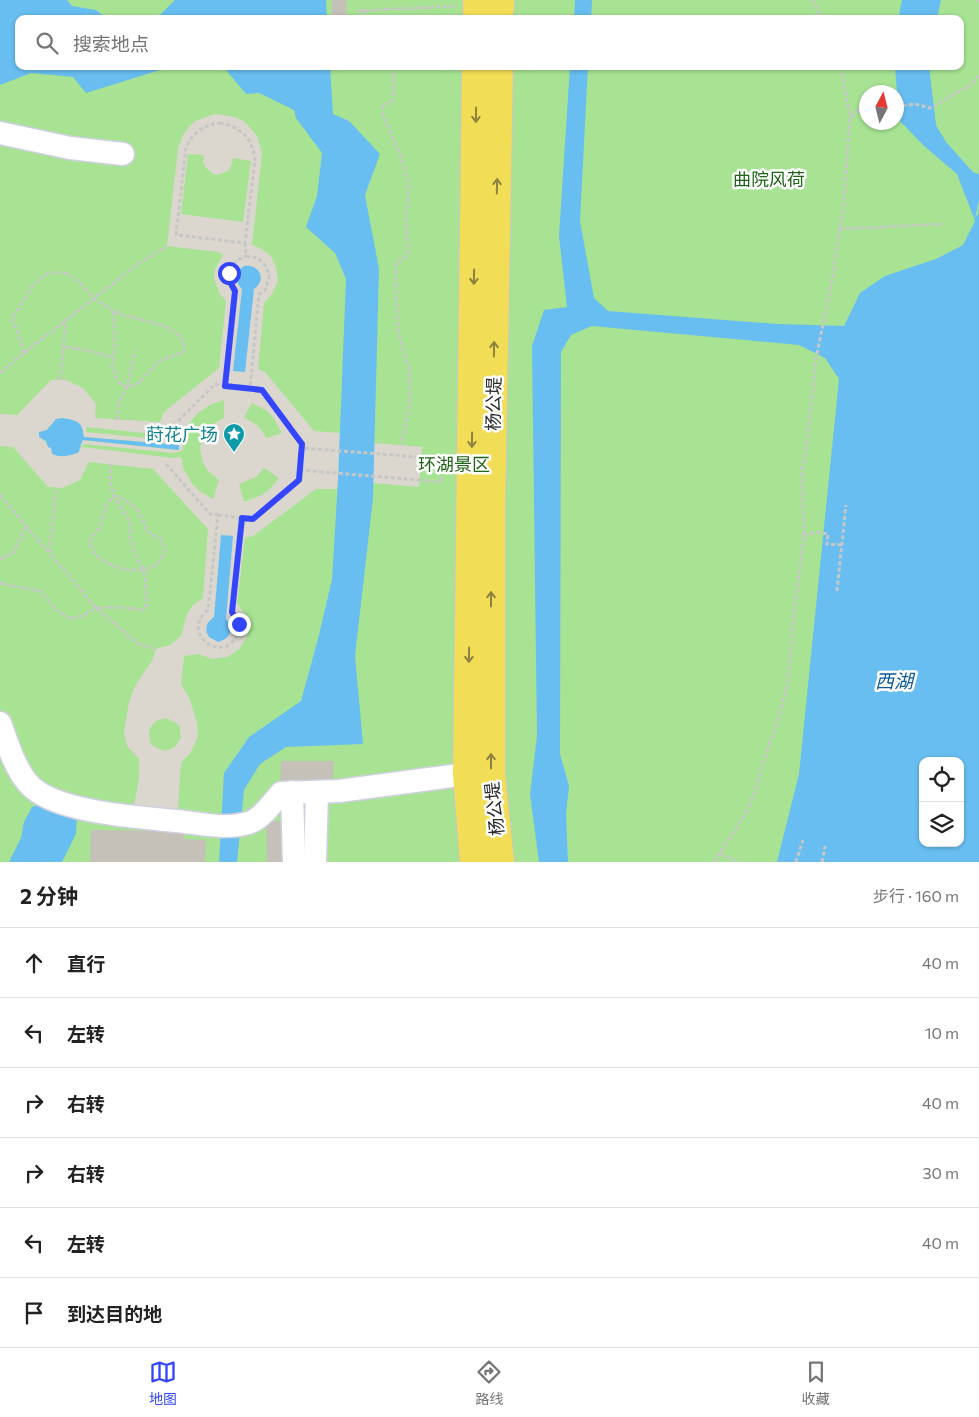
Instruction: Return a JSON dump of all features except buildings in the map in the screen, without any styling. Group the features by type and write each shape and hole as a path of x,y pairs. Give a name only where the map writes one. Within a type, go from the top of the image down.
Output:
{"main road":[{"name":"杨公堤","path":"474,862 467,774 476,70"},
{"name":"杨公堤","path":"498,70 491,515 490,774 500,862"}],"street":[{"path":"0,133 70,148 123,154"},
{"path":"0,723 17,769 37,791 68,805 132,817 216,826 246,824 257,820 287,793 340,791 467,774"},
{"path":"314,862 317,792"},
{"path":"287,793 294,862"}],"path":[{"path":"812,0 821,15"},
{"path":"358,11 486,9"},
{"path":"364,10 364,15"},
{"path":"394,70 393,101 383,106 383,116 402,160 410,188 406,219 408,254 396,264 397,327 409,369 410,403 401,445"},
{"path":"714,862 746,813 755,793 763,762 778,721 788,682 794,612 804,536 802,468 806,452 816,359 833,274 843,210 850,119 842,70"},
{"path":"904,105 915,104 930,108 969,86 979,76"},
{"path":"850,119 856,111 859,111"},
{"path":"246,243 176,235 186,147 191,137 199,129 209,124 231,125 241,130 249,138 253,148 255,159 246,256"},
{"path":"840,229 943,224"},
{"path":"0,373 138,264 167,246"},
{"path":"225,386 235,291 229,280 229,273 235,262 246,256 260,259 265,264 269,277 264,290 259,294 250,388"},
{"path":"24,353 12,319 36,281 50,273 64,273 79,281 94,298 114,311 138,320 161,325 174,331 184,342 184,352 159,361 139,384 127,387 119,383 112,366 114,358 114,311"},
{"path":"60,380 66,320"},
{"path":"63,347 87,350 114,358"},
{"path":"117,420 119,402 127,387 135,350"},
{"path":"166,464 210,514 253,519 299,480 302,448 302,444 262,390 250,388 215,384 169,430"},
{"path":"300,470 441,482 443,460 302,448"},
{"path":"0,583 41,591 56,610 72,619 96,608 114,607 145,610 147,599 144,570 135,555 130,537 130,522 114,496 110,482 111,464"},
{"path":"50,553 56,488"},
{"path":"0,494 96,608 138,644 156,649"},
{"path":"114,496 124,499 133,505 143,519 147,532 160,539 165,550 158,563 144,570 123,569 104,561 93,552 90,542 101,524 106,505 114,496"},
{"path":"837,591 846,505"},
{"path":"218,515 208,610 198,626 199,632 206,643 218,648 232,643 238,631 239,624 232,612 242,518"},
{"path":"0,559 14,552 26,526"},
{"path":"804,536 814,532 828,534 827,544 841,545"},
{"path":"796,862 804,840"},
{"path":"822,862 825,846"},
{"path":"719,854 738,862"}],"green space":[{"name":"环湖景区","path":"0,0 979,0 979,862 0,862"}],"shaded area":[{"path":"215,114 235,117 245,122 257,136 262,153 252,245 262,249 271,256 276,267 278,281 272,294 264,303 258,369 265,372 314,431 340,433 340,440 422,447 419,487 338,480 337,489 316,489 253,536 245,538 237,603 247,618 248,633 246,639 239,649 227,657 212,659 199,654 184,656 181,684 190,700 197,723 198,737 190,753 181,763 177,821 132,817 139,778 139,759 127,746 124,732 129,702 135,686 153,659 156,649 170,645 181,636 187,614 193,605 203,598 208,529 153,469 89,462 80,480 62,488 48,487 13,447 0,446 0,414 17,415 51,380 66,380 83,388 96,404 95,418 160,422 164,412 219,368 226,301 220,294 214,279 215,269 223,255 218,252 167,246 178,148 183,135 195,121","holes":["188,154 204,155 203,162 206,168 217,175 228,171 233,158 251,161 243,222 181,214","224,400 224,418 207,430 200,449 203,462 208,471 219,480 213,499 193,485 183,468 181,457 173,458 82,447 83,444 175,453 183,450 183,445 178,441 86,432 86,427 183,437 190,422 199,412 210,405","252,403 267,411 273,417 282,433 267,438 257,425 244,417","53,424 82,428 84,437 179,445 178,450 83,440 81,449 47,444 46,441 42,440 48,427","264,468 279,478 262,495 244,502 239,484 256,477","166,718 180,727 181,738 175,747 165,751 151,744 150,728 156,721"]}],"water":[{"path":"0,0 67,0 72,6 96,10 103,15 15,15 15,70 160,70 86,93 73,77 31,73 0,85"},
{"path":"175,0 326,0 327,15 160,15"},
{"path":"575,0 592,0 591,15 574,15"},
{"path":"902,0 941,0 938,15 899,15"},
{"path":"226,70 330,70 333,114 349,121 380,154 365,195 379,269 373,498 355,656 363,744 286,747 260,764 244,790 237,862 219,862 224,773 249,737 301,701 332,579 346,279 335,253 306,227 317,196 322,153 296,118 294,110 259,93 246,94"},
{"name":"西湖","path":"570,70 588,70 580,221 594,298 608,311 778,324 844,326 860,293 885,276 936,259 963,245 975,221 957,174 924,146 904,125 904,85 896,85 895,70 929,70 936,125 946,142 973,172 979,174 979,201 975,218 979,207 979,862 777,862 799,774 839,379 825,358 799,345 592,326 571,335 561,352 560,754 569,786 566,814 568,862 539,862 530,794 537,736 532,346 544,310 567,307 559,236"},
{"path":"244,266 254,267 258,270 261,277 254,289 245,372 233,371 242,289 237,280 237,274"},
{"path":"62,418 79,423 84,437 179,445 179,450 83,440 79,452 72,455 59,456 52,454 51,448 48,447 46,441 39,437 39,432 47,430 56,419"},
{"path":"221,535 233,536 226,619 230,626 230,633 226,639 218,642 209,637 206,629 214,617"},
{"path":"47,802 77,814 76,834 62,862 9,862 21,838 24,822 32,807"}],"place":[{"name":"莳花广场","path":"234,453"}],"route":[{"path":"229,273 229,280 235,291 225,386 262,390 302,444 299,480 253,519 242,518 232,612 239,624"}],"park label":[{"name":"曲院风荷","path":"769,179"}]}
